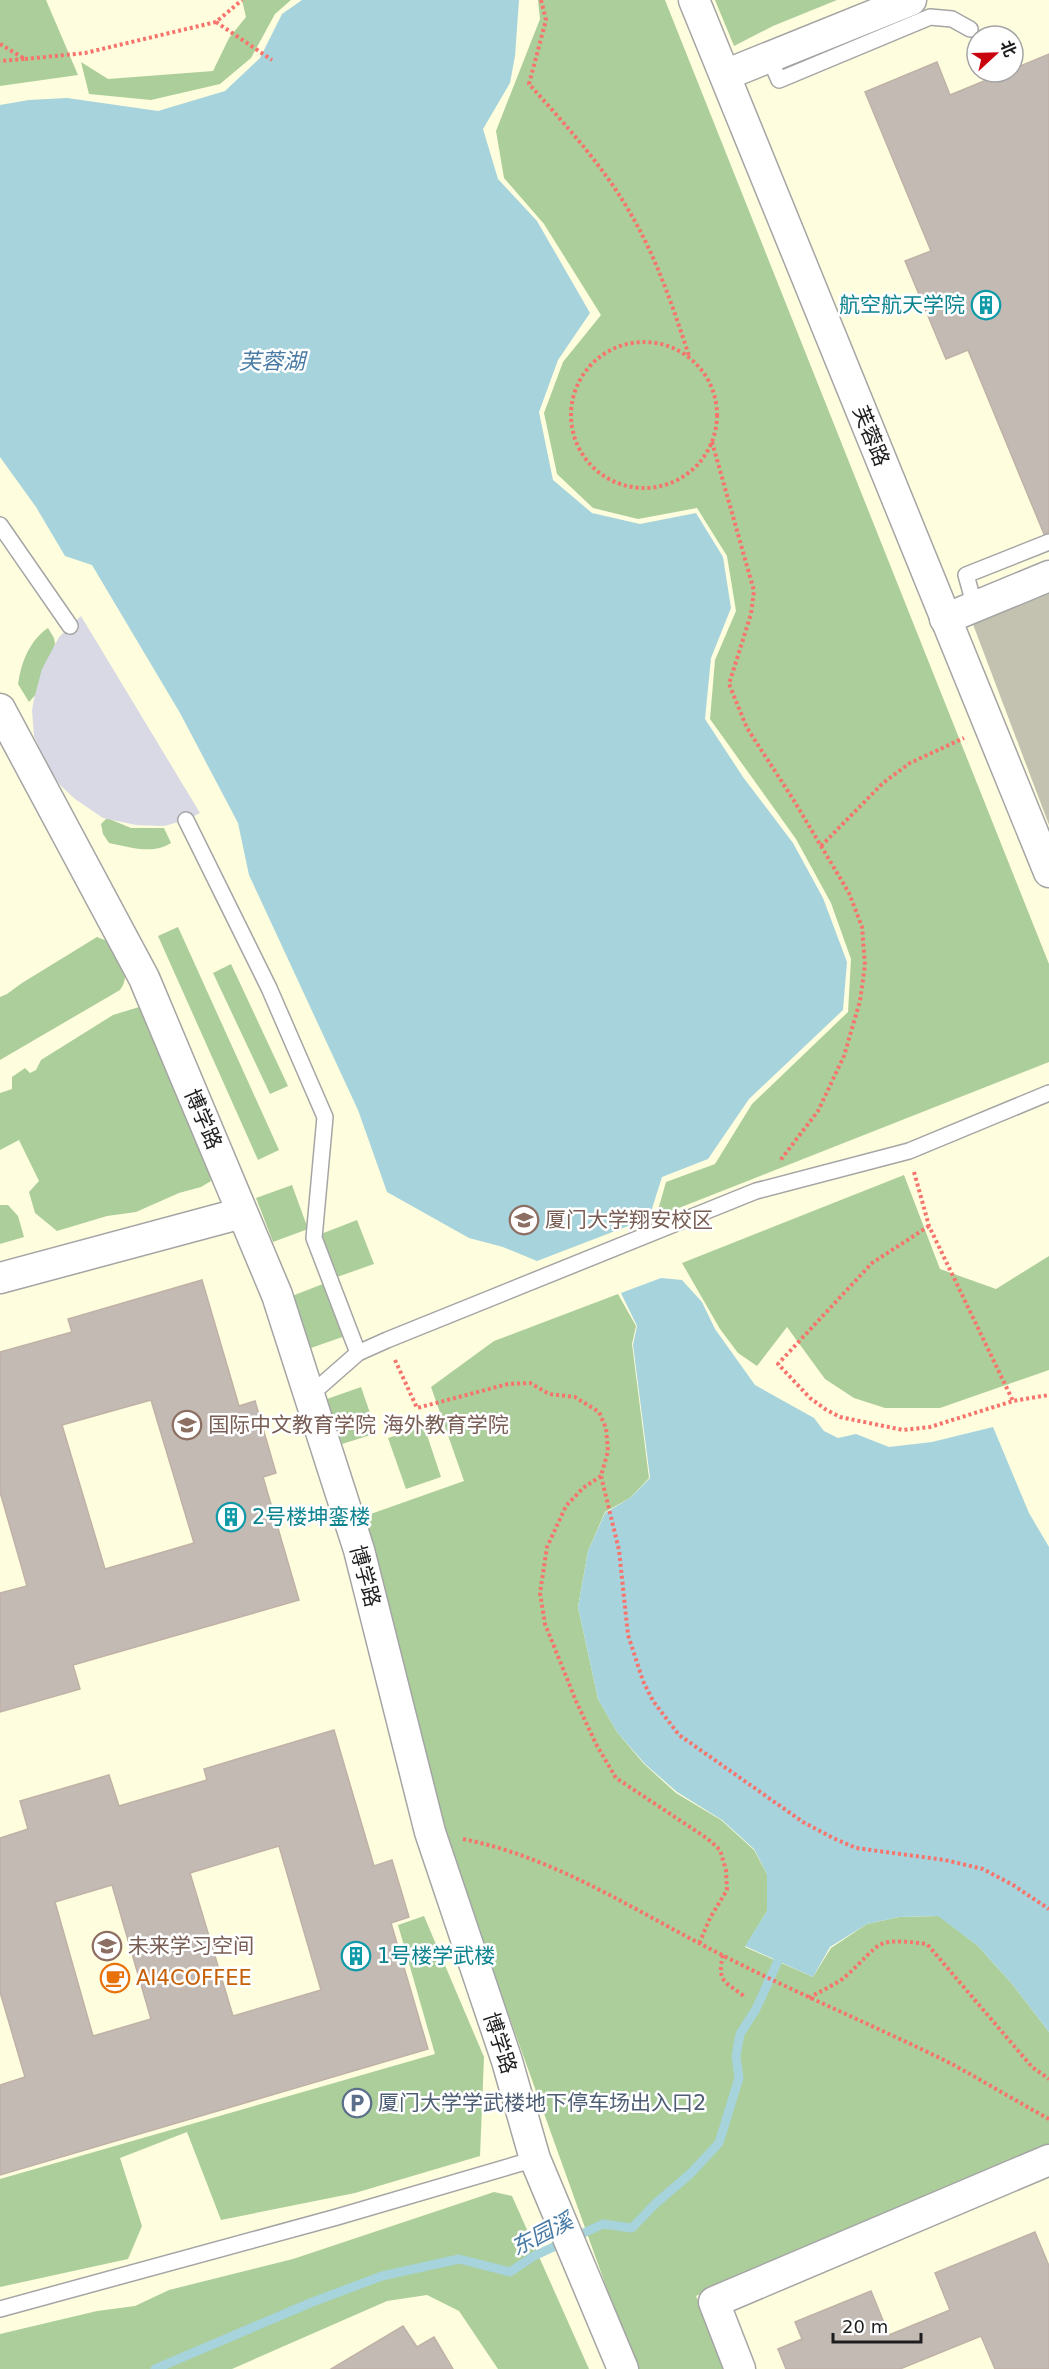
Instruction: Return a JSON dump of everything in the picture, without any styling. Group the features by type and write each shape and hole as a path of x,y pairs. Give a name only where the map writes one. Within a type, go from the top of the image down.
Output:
{"street":[{"name":"芙蓉路","path":"694,0 1049,872"},
{"path":"725,75 911,0"},
{"path":"945,619 1049,576"},
{"name":"博学路","path":"0,709 144,978 277,1295 359,1550 430,1832 507,2061 535,2159 623,2369"},
{"path":"0,1278 242,1213"},
{"path":"740,2369 714,2302 1049,2160"}],"lane":[{"path":"769,57 779,80 930,17 952,19 965,26"},
{"path":"0,525 70,626"},
{"path":"975,607 966,576 1049,542"},
{"path":"186,820 269,988 326,1117 314,1238 358,1353"},
{"path":"309,1396 358,1353 387,1340 756,1191 909,1151 1049,1093"},
{"path":"0,2308 337,2217 535,2159"}],"path":[{"path":"0,61 85,53 216,22 242,0"},
{"path":"541,0 546,20 530,84 575,136 630,211 666,287 689,357"},
{"path":"216,22 272,60"},
{"path":"0,44 25,59"},
{"path":"641,341 667,345 689,357 705,374 715,396 717,419 712,442 701,462 683,478 661,487 637,489 615,483 595,471 580,452 571,428 571,403 579,379 595,359 616,346 641,341"},
{"path":"712,442 754,591 752,614 729,684 747,728 849,893 862,927 865,966 860,1001 844,1056 818,1111 756,1191"},
{"path":"821,846 883,783 910,763 989,727"},
{"path":"909,1151 929,1226 1013,1401"},
{"path":"929,1226 872,1263 778,1364 810,1398 825,1409 849,1419 903,1430 930,1427 1013,1401 1049,1395"},
{"path":"387,1340 417,1408 508,1384 530,1383 549,1395 575,1397 599,1412 606,1428 608,1451 601,1476 619,1550 628,1635 643,1681 653,1701 679,1735 803,1822 833,1838 856,1848 945,1860 983,1869 1013,1885 1049,1909"},
{"path":"601,1476 583,1488 566,1506 547,1547 540,1593 545,1624 576,1701 596,1744 616,1778 708,1839 720,1851 726,1870 727,1890 710,1918 699,1944"},
{"path":"430,1832 492,1845 587,1881 699,1944 808,1998 950,2063 1049,2119"},
{"path":"808,1998 844,1978 871,1949 888,1940 927,1944 1032,2067 1049,2079"},
{"path":"723,1955 719,1971 723,1981 744,1996"}],"shaded area":[{"name":"厦门大学翔安校区","path":"0,0 1049,0 1049,2369 0,2369"},
{"path":"1049,586 1049,825 971,619"},
{"path":"81,616 200,813 186,820 164,826 136,825 103,818 75,799 60,785 48,767 34,736 32,710 34,699 42,669 59,637"}],"green space":[{"path":"0,0 46,0 78,75 0,86"},
{"path":"242,0 291,0 275,14 251,58 220,84 151,100 89,94 81,62 108,79 213,71 229,38 246,17"},
{"path":"538,0 665,0 1049,964 1049,1062 656,1217 666,1182 715,1164 752,1104 848,1012 851,959 831,903 796,839 710,719 715,660 736,611 727,556 697,508 638,519 593,508 557,474 544,413 563,362 601,315 544,224 504,178 496,131 540,19"},
{"path":"715,0 837,0 773,26 734,46"},
{"path":"48,628 55,644 38,692 29,702 18,684 21,668 31,645"},
{"path":"107,818 131,828 164,828 171,843 157,849 149,849 109,843 103,834 101,824"},
{"path":"178,927 279,1150 258,1160 158,936"},
{"path":"97,937 112,943 121,961 125,979 120,990 0,1060 0,997"},
{"path":"231,964 288,1086 270,1094 213,973"},
{"path":"139,1007 148,1017 191,1130 206,1159 211,1181 136,1212 107,1216 57,1231 35,1213 29,1192 39,1181 19,1140 0,1150 0,1093 12,1089 12,1077 25,1068 30,1073 36,1070 41,1060 113,1015"},
{"path":"904,1175 940,1269 996,1289 1049,1256 1049,1370 940,1408 885,1408 854,1398 825,1379 787,1327 757,1366 738,1353 720,1329 682,1263"},
{"path":"292,1185 308,1229 273,1242 256,1198"},
{"path":"0,1205 8,1205 18,1216 24,1237 0,1244"},
{"path":"357,1220 374,1264 337,1277 321,1234"},
{"path":"328,1282 348,1335 311,1348 292,1296"},
{"path":"618,1294 636,1326 632,1344 649,1478 630,1498 605,1512 588,1551 578,1607 598,1699 617,1732 644,1764 676,1793 721,1820 754,1850 767,1874 767,1911 745,1947 813,1977 831,1948 867,1924 899,1917 939,1916 978,1946 1013,1985 1049,2032 1049,2148 696,2296 727,2369 638,2369 612,2303 438,1818 365,1516 464,1481 431,1387 494,1341"},
{"path":"361,1387 377,1433 342,1444 327,1399"},
{"path":"424,1426 441,1477 406,1489 388,1438"},
{"path":"424,1916 484,2057 480,2156 355,2193 221,2220 187,2132 120,2158 142,2226 128,2259 0,2287 0,2179 435,2054 398,1925"},
{"path":"494,2192 512,2196 589,2369 498,2369 459,2311 427,2295 387,2301 232,2369 0,2369 0,2334 97,2311 135,2306 169,2290 293,2259"}],"water":[{"name":"芙蓉湖","path":"302,0 519,0 515,56 510,83 483,129 498,179 537,221 590,313 558,360 539,412 553,480 592,513 640,524 696,513 723,557 731,608 711,658 705,719 743,777 793,843 823,898 847,962 843,1010 749,1099 708,1159 662,1177 649,1218 537,1261 503,1247 469,1238 387,1192 358,1110 249,875 238,823 180,713 92,565 65,556 36,507 0,457 0,105 29,100 67,98 158,111 225,91 260,58 282,14"},
{"path":"661,1278 682,1280 702,1302 715,1329 755,1385 814,1418 824,1431 838,1438 856,1434 889,1447 932,1442 993,1427 1029,1513 1049,1547 1049,2032 1013,1985 978,1946 938,1916 899,1917 867,1924 830,1947 813,1977 745,1946 767,1911 767,1874 754,1849 722,1820 677,1792 645,1764 617,1732 598,1699 578,1607 588,1551 605,1513 630,1498 650,1478 633,1345 637,1326 621,1293"}],"building":[{"name":"航空航天学院","path":"1049,54 1049,532 1044,534 968,350 946,359 905,261 931,251 865,92 937,62 950,95 977,84 1025,84 1025,64"},
{"name":"2号楼坤銮楼","path":"202,1280 239,1406 255,1401 276,1473 263,1477 299,1600 73,1665 80,1689 0,1712 0,1593 27,1586 0,1492 0,1352 72,1332 68,1319","holes":["151,1400 194,1543 105,1569 62,1425"]},
{"name":"1号楼学武楼","path":"334,1730 374,1866 392,1860 409,1917 391,1923 428,2049 0,2175 0,2085 25,2077 0,1992 0,1838 28,1829 20,1801 109,1775 119,1806 207,1780 204,1769","holes":["279,1846 321,1990 233,2016 190,1873","112,1885 151,2019 93,2036 55,1902"]},
{"path":"1035,2232 1049,2266 1049,2369 995,2369 981,2336 900,2369 786,2369 778,2349 802,2339 795,2322 871,2291 889,2335 950,2310 935,2273"},
{"path":"403,2326 417,2347 434,2337 453,2369 331,2369"}],"waterway":[{"name":"东园溪","path":"155,2369 310,2303 382,2276 459,2259 510,2272 534,2256 603,2224 632,2228 655,2204 690,2174 719,2143 739,2078 736,2056 740,2034 756,2009 782,1952"}],"place":[{"name":"航空航天学院","path":"986,305"},
{"name":"厦门大学翔安校区","path":"524,1220"},
{"name":"国际中文教育学院 海外教育学院","path":"187,1425"},
{"name":"2号楼坤銮楼","path":"231,1517"},
{"name":"未来学习空间","path":"107,1946"},
{"name":"1号楼学武楼","path":"356,1956"},
{"name":"AI4COFFEE","path":"115,1978"},
{"name":"厦门大学学武楼地下停车场出入口2","path":"357,2103"}]}
